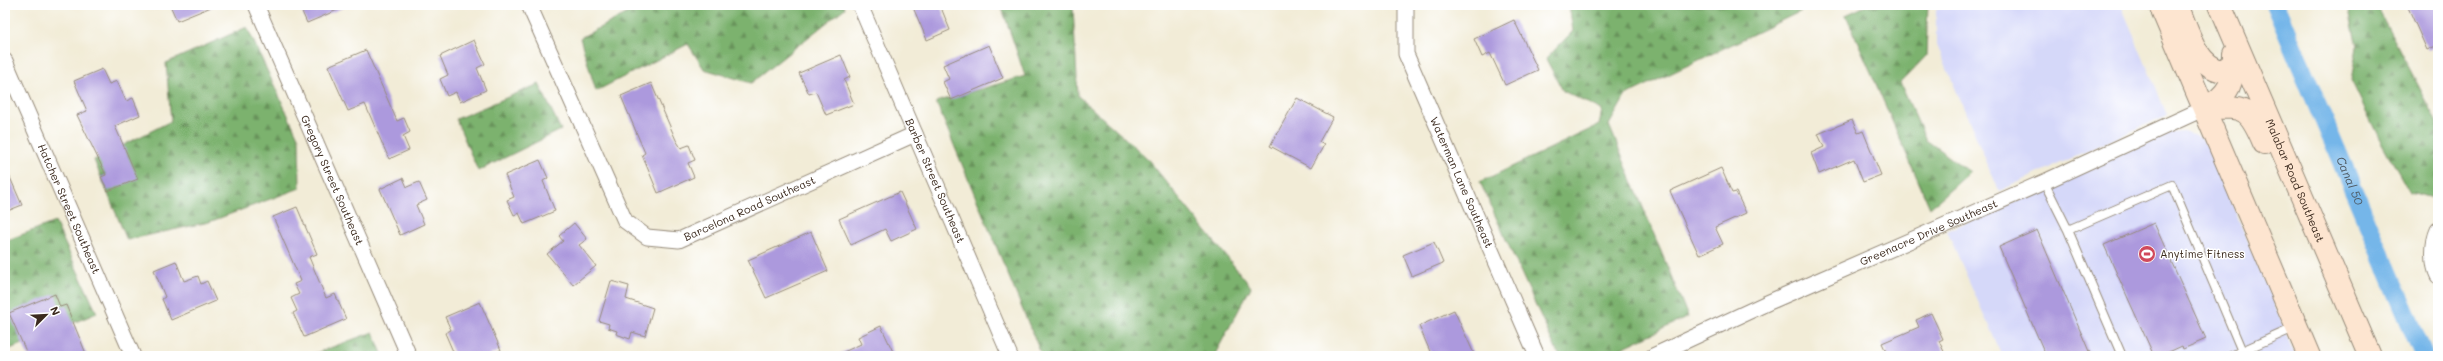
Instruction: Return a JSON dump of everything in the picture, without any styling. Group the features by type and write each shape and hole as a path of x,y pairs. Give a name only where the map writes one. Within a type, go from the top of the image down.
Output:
{"main road":[{"path":"2160,5 2205,108 2296,327 2309,354"},
{"path":"2177,5 2196,49 2206,64 2214,69 2223,71 2234,63"},
{"name":"Malabar Road Southeast","path":"2220,5 2366,348"},
{"path":"2205,108 2220,100 2232,81 2234,63 2233,36"},
{"path":"2205,108 2234,108 2247,112 2255,122 2329,297 2366,348"}],"street":[{"name":"Gregory Street Southeast","path":"256,5 409,356"},
{"name":"Barcelona Road Southeast","path":"529,5 625,221 647,237 679,240 915,134"},
{"name":"Barber Street Southeast","path":"860,5 1010,356"},
{"name":"Waterman Lane Southeast","path":"1406,5 1406,54 1537,356"},
{"name":"Hatcher Street Southeast","path":"5,61 133,356"},
{"name":"Greenacre Drive Southeast","path":"1653,356 1767,303 2044,182 2205,108"},
{"path":"2438,230 2435,236 2434,254 2438,276"}],"lane":[{"path":"2044,182 2068,230 2122,356"},
{"path":"2068,230 2172,185 2243,354"},
{"path":"2231,356 2243,354 2296,327"}],"shaded area":[{"path":"1950,5 2121,5 2167,115 1999,191 1936,43 1936,10"},
{"path":"2184,132 2201,138 2208,147 2296,356 2002,356 1947,231 2170,133"}],"green space":[{"path":"643,5 844,5 845,8 751,83 704,69 688,44 596,91 580,38"},
{"path":"1001,5 1076,5 1073,7 1078,96 1147,158 1251,287 1214,356 1042,356 936,102 1025,76"},
{"path":"1569,5 1814,5 1626,95 1609,125 1688,317 1605,356 1562,356 1557,352 1480,182 1599,125 1602,110 1563,91 1546,59 1573,31"},
{"path":"1867,5 1928,5 1926,56 1900,83 1926,140 1970,172 1930,208 1846,15"},
{"path":"2348,5 2376,5 2438,123 2437,200 2410,193 2379,138 2351,80 2357,47"},
{"path":"247,27 299,139 300,188 209,222 127,240 94,160 171,121 166,63"},
{"path":"539,84 561,130 478,171 456,119"},
{"path":"55,222 97,313 5,351 5,241"},
{"path":"373,332 383,356 308,356"}],"building":[{"path":"170,5 216,5 177,21"},
{"path":"299,5 349,5 307,23"},
{"path":"912,5 940,5 950,30 927,40"},
{"path":"2407,5 2438,5 2438,45 2427,50"},
{"path":"1514,20 1538,70 1505,85 1490,53 1482,57 1474,39"},
{"path":"474,40 485,64 477,68 486,90 460,102 456,92 447,96 440,79 448,75 440,56"},
{"path":"989,45 1003,78 951,100 943,82 949,79 943,65"},
{"path":"366,50 397,121 404,118 410,132 403,136 409,150 389,159 365,104 348,111 328,66"},
{"path":"841,55 850,77 844,80 854,104 826,115 816,92 809,94 799,73"},
{"path":"102,69 109,84 117,81 126,101 133,98 140,115 115,126 138,179 108,191 101,177 106,175 77,115 87,111 74,81"},
{"path":"651,83 676,140 681,148 689,145 695,160 688,163 694,177 658,193 642,155 645,153 621,96"},
{"path":"1297,98 1333,117 1319,142 1324,145 1311,168 1270,146"},
{"path":"1852,120 1858,133 1863,131 1881,175 1863,182 1854,159 1819,174 1811,153 1824,147 1818,134"},
{"path":"540,160 548,178 543,181 555,211 524,224 519,213 514,215 507,200 514,197 505,175"},
{"path":"5,166 22,205 5,212"},
{"path":"1721,168 1732,193 1736,192 1746,213 1715,227 1723,244 1699,255 1670,191"},
{"path":"403,178 407,187 419,182 427,200 416,205 424,224 400,235 380,189"},
{"path":"900,192 917,229 891,241 885,229 851,245 839,219"},
{"path":"297,207 317,254 309,257 326,298 335,294 346,319 304,337 293,313 297,311 291,298 299,294 294,284 301,281 273,217"},
{"path":"574,223 587,239 579,245 596,266 573,285 547,254 563,241 559,236"},
{"path":"2154,223 2206,339 2183,349 2182,346 2160,356 2154,356 2104,245"},
{"path":"2037,230 2091,356 2046,356 1999,247"},
{"path":"811,232 828,271 766,298 748,260"},
{"path":"1434,242 1443,263 1412,276 1403,255"},
{"path":"176,261 184,281 198,276 201,284 207,281 216,301 171,320 162,299 165,297 154,270"},
{"path":"611,281 629,286 626,299 653,308 645,336 632,332 630,339 616,334 617,331 608,328 609,324 599,321"},
{"path":"55,294 60,307 66,305 87,356 28,356 9,313"},
{"path":"480,302 501,350 488,356 455,356 445,333 451,330 445,317"},
{"path":"1454,310 1475,356 1432,356 1419,326"},
{"path":"1931,313 1943,339 1939,341 1946,356 1888,356 1882,343 1919,327 1916,320"},
{"path":"881,326 895,356 835,356 861,344 858,337"}],"waterway":[{"name":"Canal 50","path":"2275,5 2424,356"}],"place":[{"name":"Anytime Fitness","path":"2147,254"}]}
